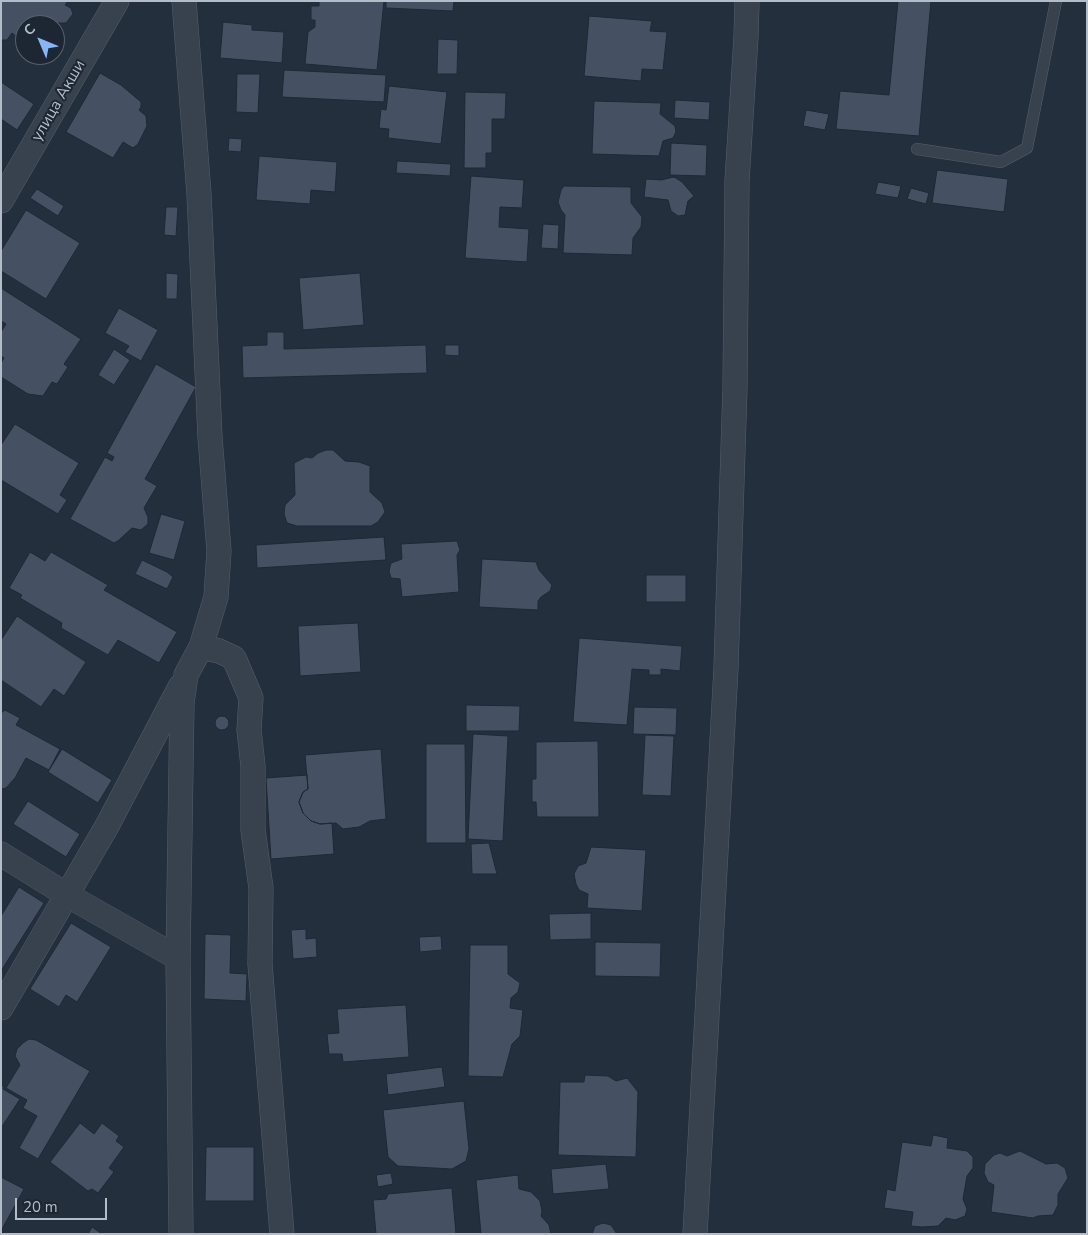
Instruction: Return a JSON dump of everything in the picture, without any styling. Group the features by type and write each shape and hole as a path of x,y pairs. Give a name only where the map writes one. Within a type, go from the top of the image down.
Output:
{"street":[{"name":"улица Акши","path":"1,201 117,1"},
{"path":"1,1008 107,826 201,647 216,597 219,551 210,437 199,194 184,1"},
{"path":"695,1234 726,668 735,387 737,181 746,37 746,1"},
{"path":"201,647 218,651 234,658 251,698 249,730 253,766 254,830 261,888 260,964 282,1234"},
{"path":"181,1234 178,958 182,703 186,675"},
{"path":"1,854 67,895 178,958"}],"lane":[{"path":"917,149 1001,162 1027,148 1056,1"}],"building":[{"path":"1,1 68,1 65,5 71,8 73,14 66,23 65,15 15,15 15,35 12,33 7,40 1,40"},
{"path":"319,1 384,1 377,70 305,64 308,32 315,27 315,20 311,20 311,6 319,6"},
{"path":"386,1 454,1 453,11 386,8"},
{"path":"898,1 931,1 919,136 836,129 840,91 889,95"},
{"path":"589,16 652,21 650,31 667,32 663,70 642,69 641,81 584,76"},
{"path":"223,22 252,25 252,30 284,32 282,63 220,58"},
{"path":"438,39 458,40 457,74 437,74"},
{"path":"284,70 386,75 384,102 282,97"},
{"path":"100,73 121,85 141,102 139,110 146,116 147,126 138,144 133,148 123,142 113,158 66,132"},
{"path":"237,74 260,74 258,113 236,112"},
{"path":"1,82 34,104 17,130 1,119"},
{"path":"389,86 447,92 441,144 388,138 389,129 379,128 381,109 386,110"},
{"path":"465,92 506,93 505,119 492,119 492,153 486,153 486,168 464,168"},
{"path":"675,100 710,102 709,120 674,118"},
{"path":"594,101 661,103 660,114 675,126 676,132 673,138 663,141 659,156 592,154"},
{"path":"806,110 829,114 825,130 803,126"},
{"path":"229,138 242,139 241,152 228,151"},
{"path":"671,143 707,145 706,176 670,175"},
{"path":"259,156 337,162 335,192 311,190 310,204 256,200"},
{"path":"397,161 451,164 450,176 396,173"},
{"path":"937,170 1008,179 1004,212 932,203"},
{"path":"471,176 524,180 522,208 500,207 499,227 529,229 527,262 465,258"},
{"path":"674,177 682,182 694,196 688,201 685,215 678,216 671,211 668,200 644,197 646,179 661,180"},
{"path":"878,182 901,186 898,198 875,194"},
{"path":"564,186 631,187 631,203 642,217 641,227 633,238 632,255 563,253 565,215 558,202"},
{"path":"911,188 929,193 926,204 907,199"},
{"path":"37,189 64,206 58,216 30,198"},
{"path":"166,207 178,207 176,236 164,235"},
{"path":"26,210 80,243 46,299 1,271 1,251"},
{"path":"543,224 559,225 558,249 541,248"},
{"path":"166,273 178,274 177,299 166,299"},
{"path":"360,273 364,325 303,330 299,278"},
{"path":"1,288 81,339 64,364 68,367 57,384 52,382 43,396 28,394 1,377 1,363 4,358 1,356 1,332 6,324 1,321"},
{"path":"119,308 158,330 141,361 125,352 129,346 105,333"},
{"path":"267,332 284,332 284,349 426,345 427,373 243,378 242,346 267,345"},
{"path":"445,345 459,345 459,356 445,355"},
{"path":"114,349 130,360 114,385 98,375"},
{"path":"156,364 196,387 145,479 157,486 144,508 148,517 148,524 141,530 132,528 114,543 70,519 105,457 112,461 114,457 107,453"},
{"path":"15,424 79,463 60,495 67,500 58,514 1,480 1,445"},
{"path":"326,450 333,450 345,461 359,462 370,466 370,492 382,503 385,512 378,522 371,526 297,526 287,523 284,514 285,505 295,495 294,463 306,457 312,458"},
{"path":"161,514 185,521 174,560 149,553"},
{"path":"384,537 386,560 257,568 256,545"},
{"path":"457,541 460,550 457,555 459,592 402,597 400,579 391,578 389,571 391,563 402,559 401,544"},
{"path":"30,552 45,561 51,552 108,585 104,590 177,632 159,663 118,640 108,655 61,628 62,623 20,598 22,595 9,588"},
{"path":"482,559 536,562 539,570 552,585 550,591 538,601 538,610 479,607"},
{"path":"142,560 173,577 167,589 135,574"},
{"path":"646,575 686,575 686,602 646,602"},
{"path":"17,616 86,662 64,696 54,689 41,707 1,680 1,640"},
{"path":"358,623 361,672 300,676 298,626"},
{"path":"579,638 682,646 680,671 661,669 661,675 649,675 649,670 632,669 627,725 573,722"},
{"path":"466,705 520,706 519,731 466,731"},
{"path":"634,707 677,708 676,735 633,734"},
{"path":"5,710 20,718 16,725 60,749 49,770 26,758 15,778 6,788 1,789 1,713"},
{"path":"222,716 227,718 229,723 227,728 222,730 217,728 215,723 217,718"},
{"path":"473,734 508,736 503,841 468,839"},
{"path":"645,735 674,736 671,796 642,795"},
{"path":"598,741 599,817 537,817 536,802 532,802 532,779 536,779 536,742"},
{"path":"426,744 465,744 466,843 426,843"},
{"path":"62,749 112,780 98,803 48,772"},
{"path":"381,749 386,819 370,821 359,827 343,829 336,823 320,824 311,821 303,813 299,802 303,792 308,789 305,755"},
{"path":"307,775 308,789 303,792 299,802 303,813 311,821 320,824 332,823 334,854 271,859 266,778"},
{"path":"28,801 80,834 66,857 13,824"},
{"path":"489,843 497,874 472,874 471,844"},
{"path":"591,847 646,850 642,911 587,908 588,894 579,890 574,874 578,866 586,863"},
{"path":"19,887 44,903 1,971 1,916"},
{"path":"591,913 591,939 550,940 549,914"},
{"path":"71,923 111,947 77,1002 66,995 59,1007 30,989"},
{"path":"306,929 306,939 316,938 317,957 293,959 291,930"},
{"path":"205,934 231,935 230,973 247,974 246,1001 204,999"},
{"path":"441,936 442,950 420,952 419,937"},
{"path":"595,942 661,943 660,977 595,976"},
{"path":"470,945 508,945 508,974 520,983 518,992 511,998 510,1008 523,1010 520,1036 512,1044 503,1077 468,1076"},
{"path":"406,1005 409,1057 343,1062 342,1054 329,1054 327,1034 339,1033 337,1009"},
{"path":"29,1039 36,1040 90,1071 38,1159 19,1148 37,1116 23,1108 27,1100 6,1088 20,1065 15,1056 17,1049"},
{"path":"442,1067 445,1087 388,1095 386,1074"},
{"path":"585,1075 608,1076 616,1081 627,1078 638,1092 636,1157 558,1155 560,1082 584,1082"},
{"path":"1,1085 4,1087 3,1089 20,1099 1,1128"},
{"path":"464,1101 469,1149 466,1161 452,1169 398,1166 388,1157 383,1110"},
{"path":"80,1123 94,1134 102,1123 119,1136 116,1141 124,1147 109,1168 114,1172 98,1193 92,1189 88,1191 50,1162"},
{"path":"933,1135 948,1138 947,1148 967,1151 973,1157 973,1168 967,1176 963,1199 967,1209 965,1216 955,1220 946,1218 938,1226 911,1226 913,1212 884,1208 887,1189 895,1191 902,1142 931,1146"},
{"path":"206,1147 254,1147 254,1201 205,1201"},
{"path":"1020,1151 1046,1164 1057,1163 1065,1168 1068,1178 1058,1194 1058,1205 1053,1215 1033,1218 991,1212 994,1185 988,1182 984,1173 985,1164 994,1155 1000,1153 1007,1156"},
{"path":"606,1164 609,1189 553,1194 551,1169"},
{"path":"391,1173 393,1184 378,1187 376,1175"},
{"path":"518,1175 519,1189 531,1192 540,1201 541,1216 549,1225 551,1234 481,1234 476,1180"},
{"path":"1,1177 24,1189 1,1231"},
{"path":"452,1188 456,1234 376,1234 373,1200 386,1199 388,1194"},
{"path":"603,1223 611,1225 617,1234 592,1234 595,1226"},
{"path":"92,1227 102,1234 88,1234"}]}
